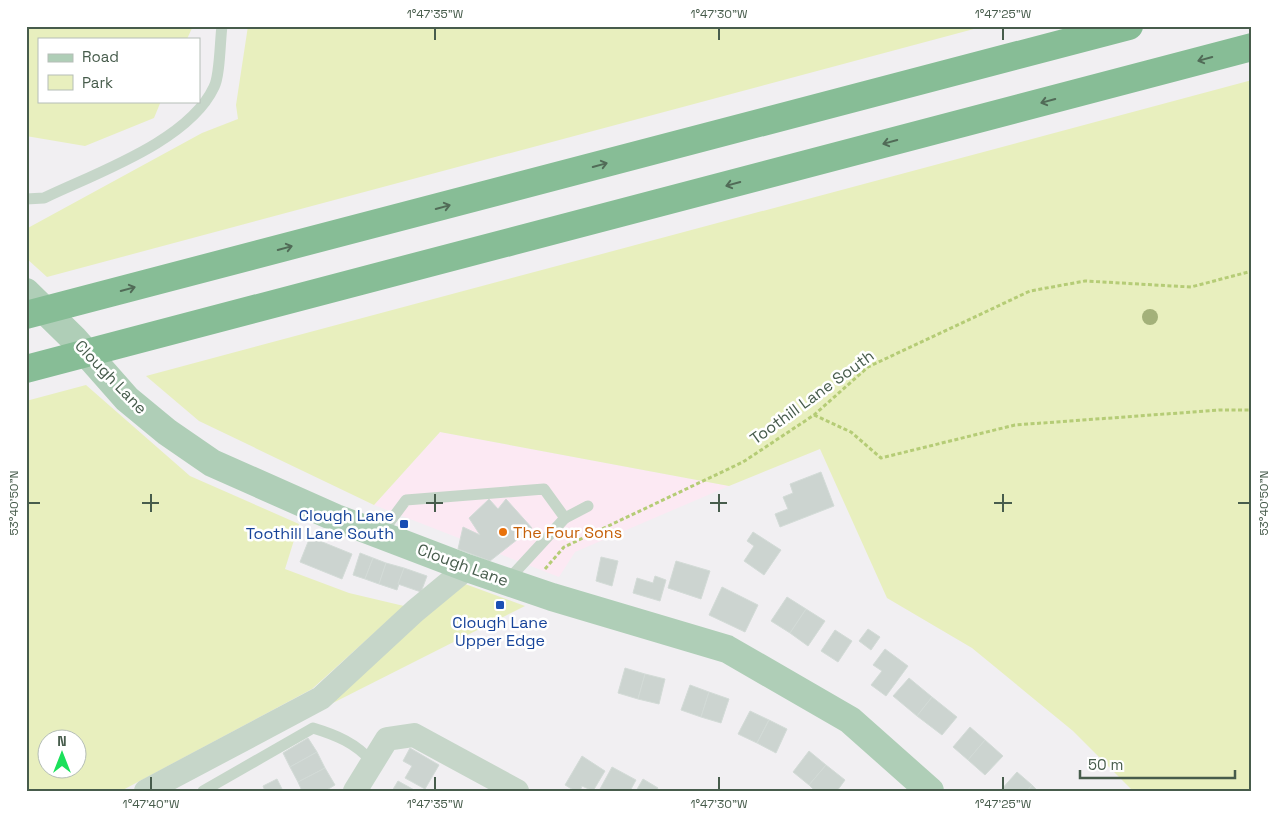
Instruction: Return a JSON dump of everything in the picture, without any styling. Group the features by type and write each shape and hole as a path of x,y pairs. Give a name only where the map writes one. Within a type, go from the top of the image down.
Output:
{"highway":[{"path":"26,316 1129,26"},
{"path":"26,369 1252,47"}],"main road":[{"name":"Clough Lane","path":"26,292 74,339 127,399 167,432 204,458 336,518 467,568 727,649 850,720 930,791"}],"street":[{"path":"146,791 322,698 415,611 467,568"},
{"path":"354,791 387,739 414,735 517,791"}],"lane":[{"path":"26,199 44,198 152,148 202,107 216,85 222,26"},
{"path":"380,535 406,500 544,490 565,518"},
{"path":"518,585 565,518 588,506"},
{"path":"204,791 313,728 338,736 362,750 372,762"}],"path":[{"name":"Toothill Lane South","path":"518,585 564,547 743,462 814,415 868,367 1030,291 1085,281 1190,287 1252,271"},
{"path":"814,415 851,432 882,458 1016,425 1220,410 1252,410"}],"shaded area":[{"path":"440,432 729,486 575,552 559,577 374,505"}],"green space":[{"path":"26,26 193,26 187,38 38,38 38,102 161,102 154,118 85,146 26,136"},
{"path":"248,26 985,26 47,277 26,258 26,229 202,133 238,119 236,105"},
{"path":"1252,80 1252,791 1133,791 1073,731 972,648 887,598 820,449 729,486 440,432 374,505 199,421 146,376"},
{"path":"86,385 190,476 299,524 285,569 349,593 404,606 312,689 121,791 26,791 26,401"},
{"path":"457,581 525,606 317,711"}],"building":[{"path":"821,472 834,506 780,527 775,514 788,509 783,497 793,493 790,484"},
{"name":"The Four Sons","path":"489,499 498,509 506,499 532,528 490,561 458,549 463,527 480,535 469,518"},
{"path":"753,532 781,550 764,575 744,561 754,546 747,541"},
{"path":"310,537 352,554 342,579 300,562"},
{"path":"360,553 373,558 365,579 353,575"},
{"path":"601,557 618,561 612,586 596,581"},
{"path":"373,558 386,563 379,584 365,579"},
{"path":"676,561 710,571 701,599 668,588"},
{"path":"386,563 404,568 397,590 379,584"},
{"path":"404,568 427,576 421,592 398,584"},
{"path":"655,576 666,580 660,601 633,593 637,578 653,583"},
{"path":"722,587 758,605 745,632 709,615"},
{"path":"787,597 806,609 790,633 771,621"},
{"path":"806,609 825,621 808,646 790,633"},
{"path":"868,629 880,637 871,650 859,641"},
{"path":"835,630 852,641 838,662 821,651"},
{"path":"885,649 908,666 886,696 871,685 882,671 873,665"},
{"path":"625,668 645,674 638,699 618,693"},
{"path":"645,674 665,679 659,704 638,699"},
{"path":"909,678 932,697 917,716 893,696"},
{"path":"690,685 709,692 701,717 681,710"},
{"path":"709,692 729,699 721,723 701,717"},
{"path":"932,697 957,717 942,735 917,716"},
{"path":"750,711 769,720 757,743 738,734"},
{"path":"769,720 787,729 776,753 757,743"},
{"path":"970,727 985,740 968,760 953,747"},
{"path":"308,738 317,752 290,767 283,753"},
{"path":"985,740 1003,756 985,775 968,760"},
{"path":"410,748 439,765 425,789 405,778 412,766 403,761"},
{"path":"809,751 826,765 809,785 793,772"},
{"path":"317,752 325,768 298,782 290,767"},
{"path":"582,756 605,771 593,791 582,786 580,791 575,791 565,785"},
{"path":"826,765 845,780 837,791 815,791 809,785"},
{"path":"612,767 636,780 630,791 600,789"},
{"path":"325,768 335,785 325,791 302,791 298,782"},
{"path":"1017,772 1032,785 1027,791 1000,791"},
{"path":"277,779 283,791 265,791 263,786"},
{"path":"643,779 658,788 656,791 636,791"},
{"path":"398,781 416,791 392,791"},
{"path":"1032,785 1038,791 1027,791"}],"place":[{"name":"Clough Lane Toothill Lane South","path":"404,524"},
{"name":"The Four Sons","path":"503,532"},
{"name":"Clough Lane Upper Edge","path":"500,605"}]}
